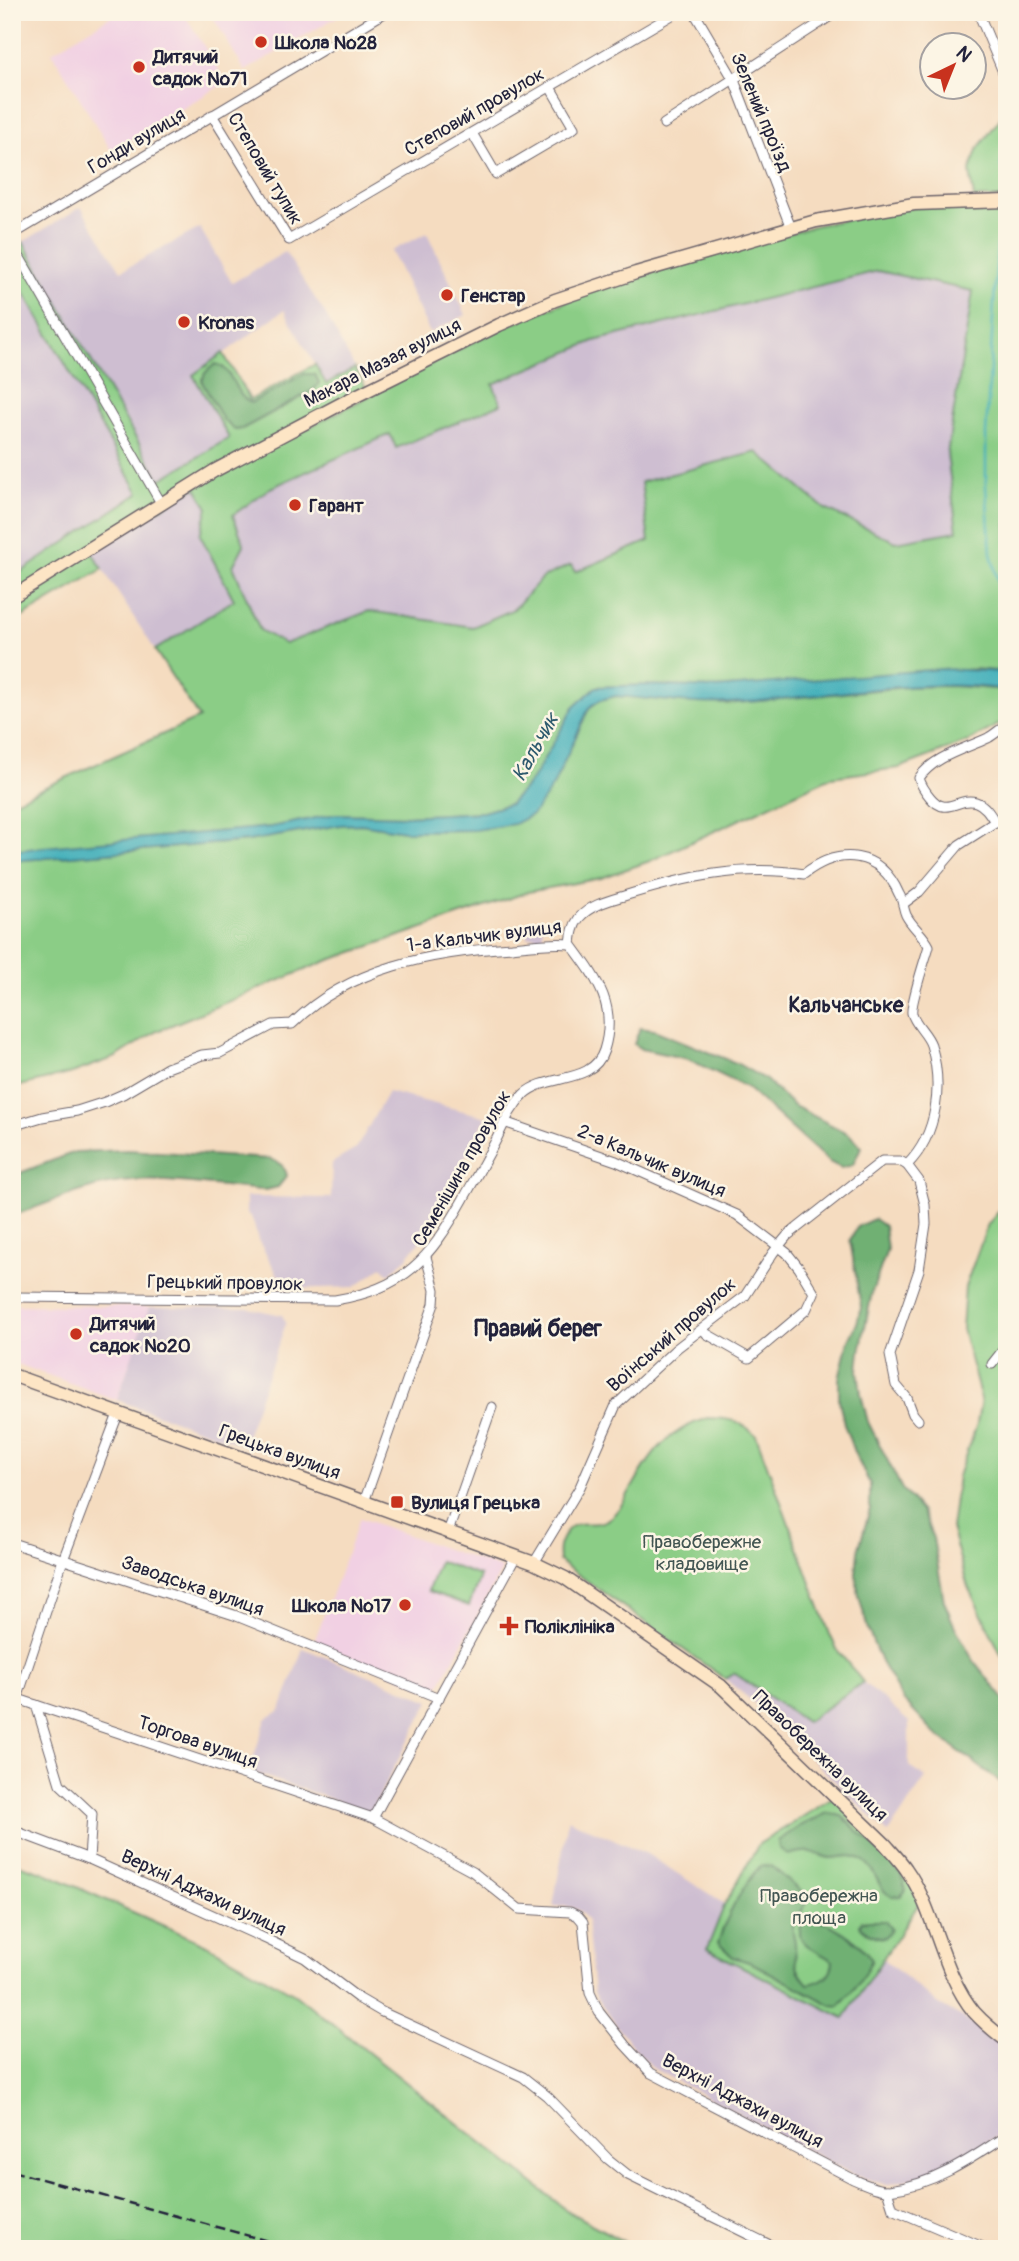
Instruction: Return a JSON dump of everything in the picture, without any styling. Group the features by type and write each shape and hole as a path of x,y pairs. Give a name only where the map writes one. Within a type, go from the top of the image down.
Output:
{"street":[{"name":"Гонди вулиця","path":"12,234 386,12"},
{"name":"Степовий провулок","path":"289,240 677,12"},
{"name":"Зелений проїзд","path":"694,12 734,80 791,228"},
{"path":"664,124 836,12"},
{"path":"978,12 1003,72"},
{"path":"472,133 496,174 574,128 550,87"},
{"name":"Степовий тупик","path":"212,115 289,240"},
{"name":"Макара Мазая вулиця","path":"12,597 221,467 356,396 555,300 626,276 791,228 859,212 914,204 1007,201"},
{"path":"12,244 161,503"},
{"path":"995,822 988,811 976,802 968,801 945,807 939,805 927,794 919,778 933,764 992,736 1007,725"},
{"path":"907,1165 918,1153 934,1116 939,1087 931,1043 915,1020 911,1008 929,946 910,921 903,904 919,892 959,845 995,822 1007,820"},
{"name":"1-а Кальчик вулиця","path":"12,1126 42,1116 77,1111 105,1102 167,1068 202,1055 220,1053 273,1025 292,1024 320,999 394,965 452,953 571,944 576,923 588,910 678,879 769,870 804,874 837,857 860,857 873,863 888,877 900,894 903,904"},
{"name":"Семенішина провулок","path":"364,1502 434,1304 435,1290 426,1257 450,1223 514,1105 535,1086 589,1070 604,1051 608,1024 600,983 571,944"},
{"name":"2-а Кальчик вулиця","path":"504,1122 605,1157 737,1214 778,1245 799,1268 814,1293 806,1310 749,1358 703,1329"},
{"path":"778,1245 876,1164 895,1161 907,1165 919,1181 926,1205 926,1224 919,1270 890,1355 896,1385 907,1398 918,1420"},
{"name":"Воїнський провулок","path":"534,1563 580,1487 616,1405 677,1348 745,1296 778,1245"},
{"name":"Грецький провулок","path":"12,1297 335,1300 375,1291 402,1276 426,1257"},
{"path":"992,1364 1007,1345"},
{"name":"Грецька вулиця","path":"12,1376 534,1563"},
{"path":"448,1531 492,1407"},
{"path":"15,1698 118,1413"},
{"name":"Заводська вулиця","path":"12,1543 234,1615 439,1698"},
{"path":"373,1818 516,1556"},
{"name":"Правобережна вулиця","path":"534,1563 565,1578 721,1686 843,1802 906,1869 960,1990 973,2010 1007,2041"},
{"name":"Торгова вулиця","path":"15,1698 373,1818"},
{"path":"36,1705 60,1784 93,1814 89,1859"},
{"name":"Верхні Аджахи вулиця","path":"373,1818 473,1872 519,1909 570,1912 578,1916 583,1922 590,1993 594,2002 625,2045 651,2073 853,2179 887,2190"},
{"name":"Верхні Аджахи вулиця","path":"12,1830 89,1859 293,1952 382,2012 523,2077 547,2096 608,2160 628,2175 778,2249"},
{"path":"987,2249 893,2209 887,2190 938,2176 965,2163 1007,2135"}],"shaded area":[{"name":"Дитячий садок №71","path":"118,12 183,12 226,82 112,152 52,52"},
{"name":"Школа №28","path":"210,12 345,12 245,71"},
{"path":"81,207 121,271 200,228 232,283 285,252 324,312 355,368 326,384 284,310 194,375 229,438 160,481 23,242"},
{"path":"427,233 466,315 430,333 391,251"},
{"path":"12,271 139,493 12,578"},
{"path":"878,271 973,290 947,454 957,531 896,542 825,509 756,452 649,541 574,572 572,566 544,577 514,609 473,627 369,611 285,644 260,630 233,566 244,545 232,515 270,488 391,433 396,447 501,403 493,384 594,341"},
{"path":"195,486 208,508 200,535 234,600 155,650 91,551"},
{"path":"536,922 542,922 543,940 537,940 536,936 528,937 527,927 536,926"},
{"path":"388,1092 487,1117 447,1190 452,1194 445,1208 406,1259 389,1274 382,1267 355,1287 286,1289 258,1240 253,1221 246,1213 246,1197 331,1198 332,1163 356,1149"},
{"name":"Дитячий садок №20","path":"12,1305 149,1307 117,1400 12,1362"},
{"path":"149,1307 248,1308 282,1315 286,1323 243,1445 117,1400"},
{"name":"Школа №17","path":"360,1518 502,1569 436,1692 314,1642"},
{"path":"303,1648 430,1701 370,1812 249,1771 266,1719 281,1710"},
{"path":"734,1672 806,1722 863,1682 909,1722 909,1766 926,1778 888,1833 753,1702 725,1679"},
{"path":"568,1819 647,1854 725,1904 708,1950 844,2018 883,1959 938,2004 1007,2047 1007,2129 963,2159 936,2172 887,2185 854,2175 654,2069 629,2042 594,1992 587,1920 581,1912 571,1907 553,1906"}],"green space":[{"path":"1007,109 1007,198 974,198 970,171 977,150"},
{"path":"1007,204 1007,672 976,669 714,688 648,685 596,687 574,707 532,780 510,804 483,812 407,816 336,814 271,827 12,851 12,802 199,718 155,650 234,600 200,535 208,508 195,486 500,328 599,288 817,225 914,207","holes":["878,271 973,291 947,454 957,531 896,542 825,509 757,452 641,482 649,541 575,572 571,565 543,577 514,609 473,627 369,611 285,644 260,630 233,566 244,545 233,515 270,488 390,434 396,448 501,404 493,384 594,341"]},
{"path":"12,239 23,242 160,480 229,438 193,375 223,353 250,400 315,364 326,384 355,368 366,388 12,595 12,578 139,493 12,271","holes":["223,367 241,397 251,403 314,390 242,429 235,430 224,421 202,378"]},
{"path":"215,364 226,370 241,394 251,403 304,374 315,374 319,383 314,390 242,429 235,430 224,421 202,382 205,373"},
{"path":"91,551 103,569 12,623 12,602"},
{"path":"951,686 1007,690 1007,720 969,741 899,768 831,777 650,861 601,878 528,892 324,962 157,1031 116,1057 72,1073 12,1088 12,861 248,841 340,825 361,824 404,831 475,830 553,786 589,708 600,700 616,696 726,704 909,687"},
{"path":"640,1028 654,1030 736,1063 766,1080 794,1106 849,1134 861,1147 853,1165 841,1168 829,1162 746,1087 688,1059 641,1049 634,1044"},
{"path":"128,1150 270,1159 283,1167 287,1176 278,1187 266,1190 182,1182 120,1182 77,1192 12,1216 12,1176 75,1152"},
{"path":"1007,1202 1007,1666 968,1587 951,1528 958,1476 977,1424 981,1399 962,1329 965,1287 988,1224"},
{"path":"874,1219 884,1226 887,1250 872,1292 860,1352 858,1370 861,1394 868,1422 902,1489 922,1512 933,1538 944,1601 954,1625 974,1661 1007,1703 1007,1787 932,1731 903,1700 881,1662 868,1630 859,1596 856,1574 858,1551 870,1509 870,1484 844,1424 839,1400 839,1379 847,1345 861,1307 850,1240 858,1226"},
{"name":"Правобережне кладовище","path":"707,1418 733,1421 756,1435 831,1637 838,1651 863,1682 806,1722 734,1673 725,1679 559,1561 560,1545 569,1529 574,1525 598,1523 611,1517 621,1507 648,1462 663,1444 682,1429"},
{"path":"439,1561 480,1576 469,1606 428,1591"},
{"name":"Правобережна площа","path":"836,1796 871,1830 922,1899 844,2018 707,1949 725,1904 759,1844"},
{"path":"827,1813 842,1816 889,1860 901,1875 906,1890 901,1896 887,1894 869,1866 856,1857 829,1858 811,1852 788,1855 779,1848 778,1841 800,1826"},
{"path":"12,1862 43,1872 209,1946 295,1994 569,2212 637,2249 12,2249"},
{"path":"762,1865 771,1866 808,1897 793,1929 797,1965 808,1984 825,1977 833,1961 812,1949 802,1939 801,1926 807,1918 825,1923 844,1933 860,1945 872,1960 859,1983 839,2006 831,2005 752,1963 733,1957 718,1943 736,1901"},
{"path":"862,1921 885,1921 891,1929 884,1938 877,1937 862,1928"}],"water":[{"path":"941,669 1007,672 1007,690 972,686 902,687 764,701 715,703 616,696 600,700 589,708 553,786 533,814 514,824 475,830 404,831 361,824 340,825 248,841 12,861 12,851 43,847 271,827 336,814 407,816 483,812 510,804 532,780 574,707 596,687 648,685 714,688"}],"waterway":[{"path":"1001,166 1007,150"},
{"path":"999,221 986,433 986,488 991,553 1007,620"}],"railway":[{"path":"12,2171 297,2249"}],"place":[{"name":"Школа №28","path":"261,42"},
{"name":"Дитячий садок №71","path":"139,67"},
{"name":"Генстар","path":"447,295"},
{"name":"Kronas","path":"184,322"},
{"name":"Гарант","path":"295,505"},
{"name":"Дитячий садок №20","path":"76,1334"},
{"name":"Вулиця Грецька","path":"397,1502"},
{"name":"Школа №17","path":"405,1605"},
{"name":"Поліклініка","path":"509,1626"}],"district":[{"name":"Кальчанське","path":"846,1005"},
{"name":"Правий берег","path":"538,1328"}],"water label":[{"name":"Кальчик","path":"535,747"}]}
